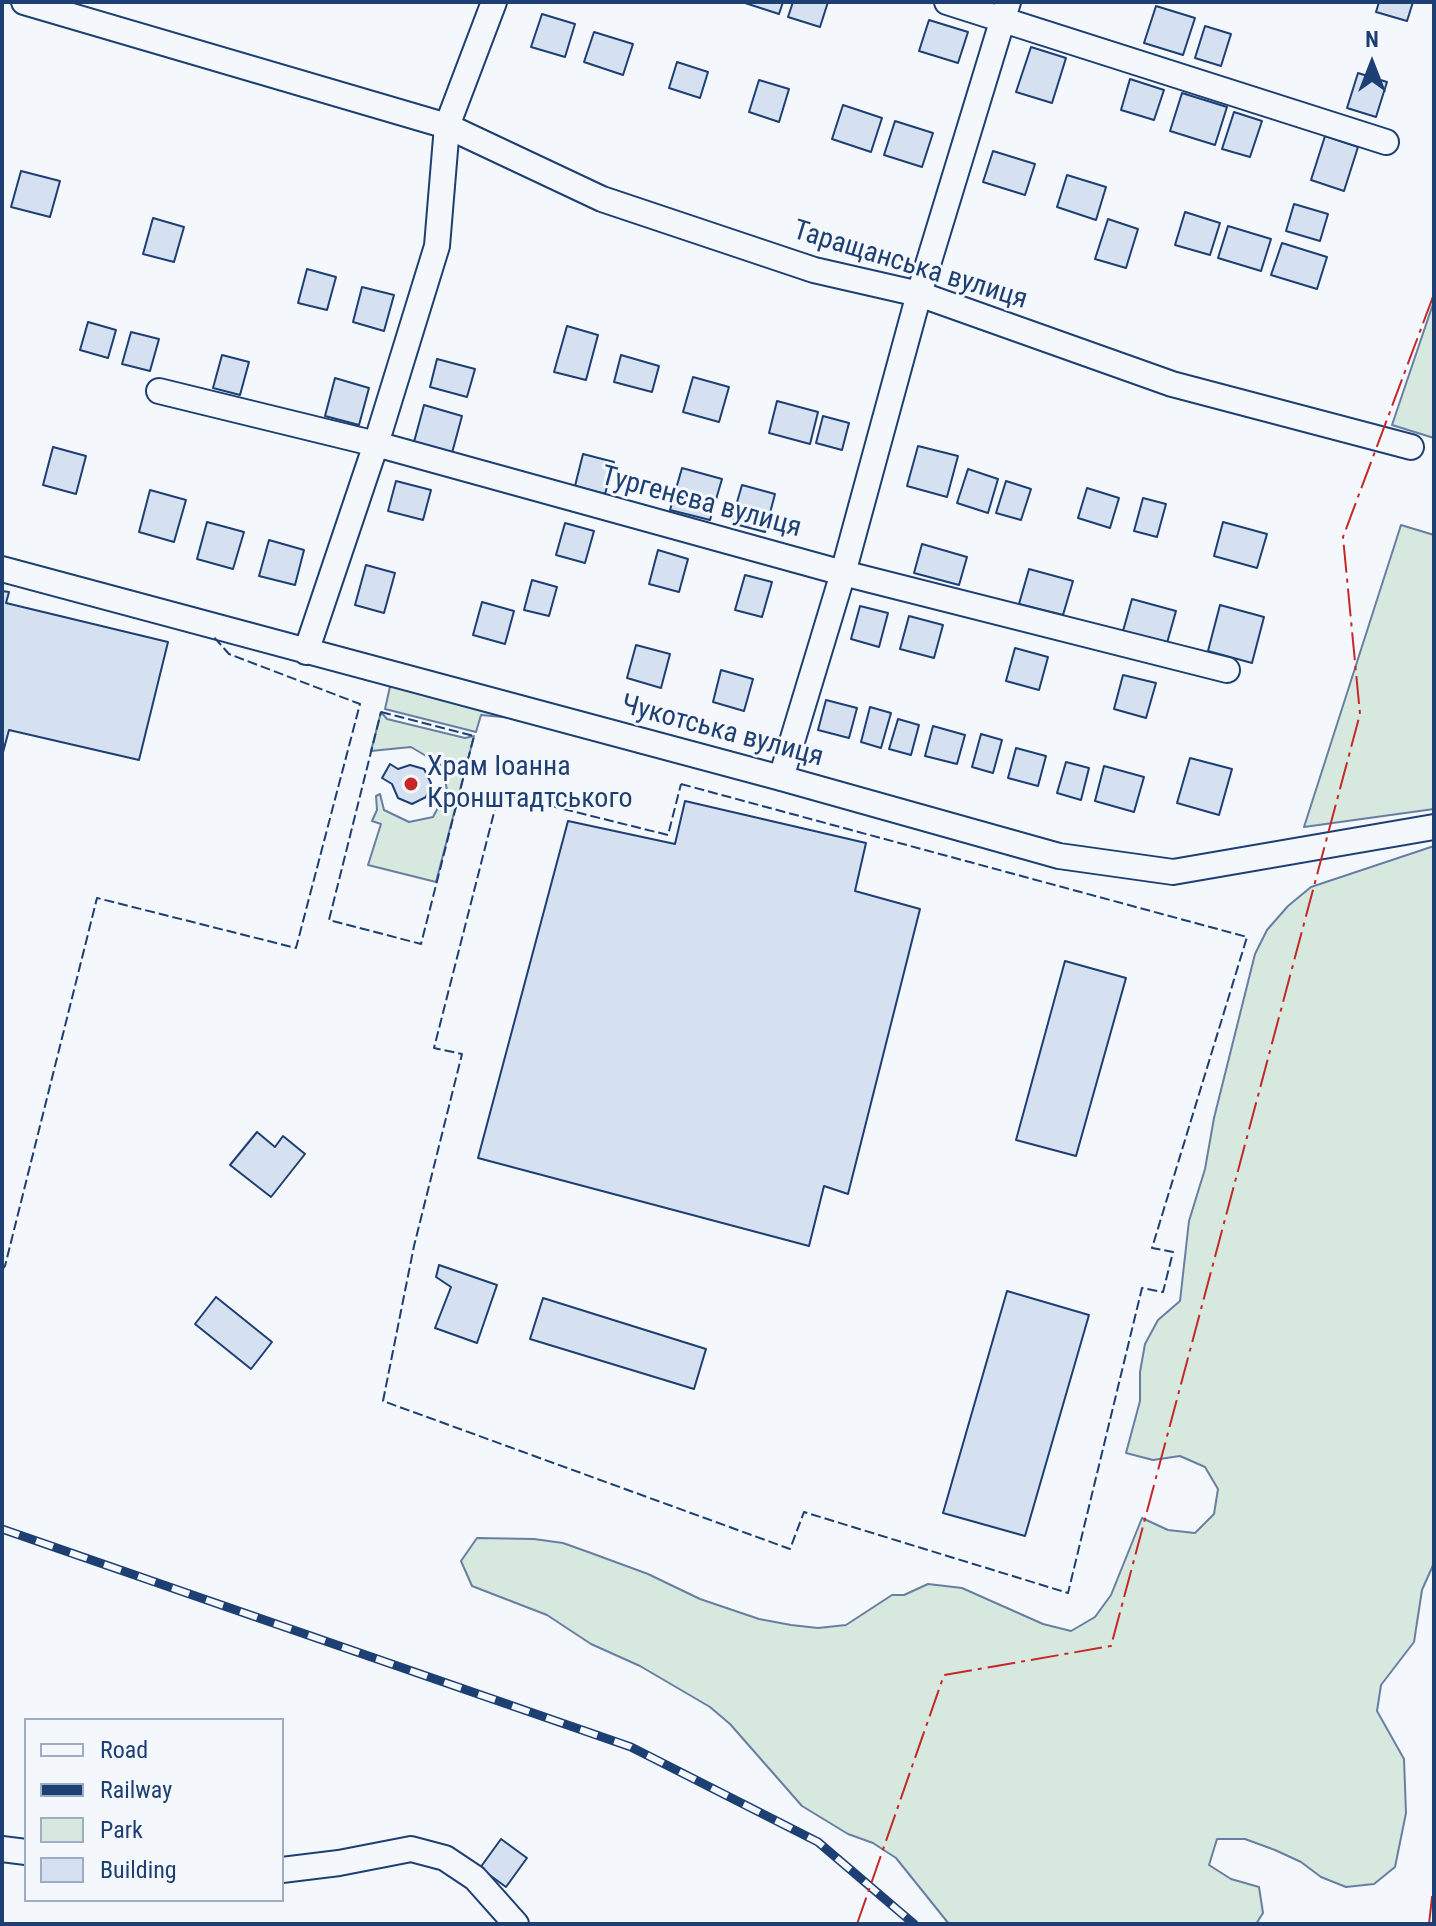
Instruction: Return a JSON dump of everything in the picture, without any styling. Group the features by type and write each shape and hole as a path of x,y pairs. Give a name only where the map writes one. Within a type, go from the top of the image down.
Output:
{"street":[{"name":"Таращанська вулиця","path":"24,2 447,126 602,199 814,270 919,294 1172,384 1411,447"},
{"path":"306,652 376,444 437,246 447,126 494,2"},
{"path":"947,2 1006,11 1386,142"},
{"path":"781,778 843,573 919,294 1006,11"},
{"name":"Тургенєва вулиця","path":"159,391 376,444 843,573 1227,670"},
{"name":"Чукотська вулиця","path":"2,569 781,778 1059,856 1173,872 1434,827"},
{"path":"2,1849 24,1852"},
{"path":"284,1870 411,1849 445,1858 475,1878 516,1924"}],"green space":[{"path":"1434,301 1434,438 1392,425"},
{"path":"1401,525 1434,535 1434,809 1304,827"},
{"path":"391,682 513,718 481,715 476,732 385,709"},
{"path":"381,712 387,719 465,738 474,736 436,882 368,865 381,824 372,821 377,810 376,796 380,794 384,810 409,822 433,817 447,791 443,766 411,747 371,751"},
{"path":"1434,846 1434,1563 1422,1590 1414,1642 1381,1685 1377,1711 1404,1759 1406,1813 1395,1867 1374,1884 1346,1887 1321,1877 1301,1862 1275,1850 1245,1839 1217,1839 1209,1865 1231,1879 1259,1887 1263,1913 1256,1924 949,1924 896,1858 802,1806 730,1724 710,1707 640,1666 591,1644 547,1615 472,1586 461,1561 477,1538 534,1539 563,1543 648,1574 700,1599 759,1619 791,1625 818,1628 846,1625 892,1595 904,1595 928,1584 962,1588 1043,1624 1071,1631 1095,1617 1111,1595 1142,1518 1168,1530 1195,1533 1214,1514 1218,1489 1205,1467 1180,1456 1153,1460 1126,1453 1140,1401 1140,1372 1145,1344 1158,1320 1180,1301 1189,1221 1205,1169 1214,1118 1255,954 1267,930 1288,906 1311,887"}],"building":[{"path":"742,2 783,2 779,14"},
{"path":"793,2 828,2 820,27 788,17"},
{"path":"1379,2 1413,2 1407,21 1376,12"},
{"path":"1156,6 1195,18 1183,55 1144,43"},
{"path":"542,14 575,24 565,57 531,47"},
{"path":"929,20 968,32 958,63 919,51"},
{"path":"1205,26 1231,34 1221,66 1195,58"},
{"path":"594,32 633,44 623,75 584,62"},
{"path":"1031,47 1066,58 1052,103 1016,92"},
{"path":"677,62 708,72 700,98 669,88"},
{"path":"1358,73 1387,82 1376,117 1347,108"},
{"path":"1130,79 1164,90 1154,120 1121,110"},
{"path":"759,80 789,89 779,122 749,112"},
{"path":"1182,93 1227,107 1215,145 1170,131"},
{"path":"843,105 882,118 871,152 832,139"},
{"path":"1234,112 1262,121 1250,157 1222,149"},
{"path":"895,121 933,133 922,167 884,155"},
{"path":"1325,136 1358,147 1344,191 1311,180"},
{"path":"993,151 1035,164 1025,195 983,182"},
{"path":"21,171 60,181 50,217 11,207"},
{"path":"1067,175 1106,187 1096,220 1057,207"},
{"path":"1294,204 1328,214 1320,241 1286,231"},
{"path":"1185,212 1220,223 1210,255 1175,245"},
{"path":"153,218 184,227 174,262 143,254"},
{"path":"1108,219 1138,229 1126,268 1095,259"},
{"path":"1228,226 1271,239 1261,271 1218,258"},
{"path":"1282,243 1327,257 1317,289 1271,275"},
{"path":"307,269 336,277 327,310 298,303"},
{"path":"362,287 394,295 384,331 353,322"},
{"path":"88,322 116,330 108,358 80,350"},
{"path":"567,326 598,335 586,380 554,372"},
{"path":"131,332 159,339 150,371 122,364"},
{"path":"222,355 249,362 240,395 213,388"},
{"path":"621,355 659,366 652,392 614,382"},
{"path":"437,359 475,369 467,397 430,387"},
{"path":"693,377 729,387 719,422 683,412"},
{"path":"335,378 369,388 359,425 325,416"},
{"path":"777,401 818,412 810,444 769,433"},
{"path":"424,405 462,416 452,453 414,442"},
{"path":"823,416 849,423 842,450 816,443"},
{"path":"918,446 958,456 947,497 907,486"},
{"path":"53,447 86,456 76,494 43,485"},
{"path":"583,454 614,462 605,494 575,486"},
{"path":"682,468 722,479 710,520 670,510"},
{"path":"968,469 998,479 988,513 957,503"},
{"path":"396,481 431,490 423,520 388,511"},
{"path":"1006,481 1031,489 1021,520 996,513"},
{"path":"742,485 775,494 765,532 731,523"},
{"path":"1087,488 1119,498 1110,528 1078,518"},
{"path":"150,490 186,500 174,542 139,532"},
{"path":"1143,498 1166,504 1157,537 1134,531"},
{"path":"207,522 244,532 233,569 197,559"},
{"path":"1223,522 1267,534 1257,568 1214,556"},
{"path":"565,523 594,531 585,563 556,555"},
{"path":"269,540 304,550 295,585 259,576"},
{"path":"922,544 967,557 959,585 914,573"},
{"path":"658,550 688,559 679,592 649,584"},
{"path":"366,565 395,573 384,613 355,605"},
{"path":"1029,569 1073,581 1063,615 1019,604"},
{"path":"745,575 772,582 762,617 735,610"},
{"path":"532,580 557,587 549,616 524,610"},
{"path":"2,591 9,592 6,603 168,642 139,760 9,730 2,756"},
{"path":"1132,599 1176,611 1167,643 1123,631"},
{"path":"482,602 514,611 505,644 473,635"},
{"path":"1220,605 1264,617 1252,663 1208,651"},
{"path":"860,606 888,613 879,647 851,639"},
{"path":"909,616 943,625 934,658 900,649"},
{"path":"636,645 670,654 661,688 627,678"},
{"path":"1015,648 1048,657 1039,690 1006,681"},
{"path":"721,670 753,679 744,711 713,702"},
{"path":"1123,675 1156,683 1146,718 1114,709"},
{"path":"826,700 857,708 849,738 818,730"},
{"path":"870,707 891,713 881,748 861,742"},
{"path":"898,719 919,725 911,755 889,749"},
{"path":"933,726 965,735 957,764 925,756"},
{"path":"981,734 1002,740 993,773 972,767"},
{"path":"1016,748 1046,756 1038,786 1008,778"},
{"path":"1190,758 1232,769 1219,815 1177,803"},
{"path":"1066,762 1089,768 1081,800 1057,793"},
{"name":"Храм Іоанна Кронштадтського","path":"390,764 398,769 410,765 424,769 431,783 426,797 412,804 398,798 392,784 382,778"},
{"path":"1104,766 1144,777 1134,812 1095,801"},
{"path":"685,801 866,843 855,891 920,909 848,1194 824,1186 809,1246 478,1158 568,821 675,844"},
{"path":"1065,961 1126,978 1076,1156 1016,1140"},
{"path":"257,1132 275,1147 283,1136 305,1154 271,1197 230,1165"},
{"path":"439,1265 497,1285 477,1343 435,1328 451,1287 436,1277"},
{"path":"1007,1291 1089,1315 1025,1536 943,1513"},
{"path":"216,1297 272,1342 251,1369 195,1324"},
{"path":"543,1298 706,1349 694,1389 530,1339"},
{"path":"501,1839 527,1858 506,1887 480,1868"}],"railway":[{"path":"2,1529 631,1747 818,1842 914,1924"}],"fence":[{"path":"2,1270 97,898 296,948 360,704 229,654 213,636"},
{"path":"381,712 474,736 421,944 329,920 381,712"},
{"path":"681,784 1247,937 1152,1248 1173,1252 1163,1292 1142,1288 1068,1593 804,1512 790,1549 383,1401 414,1246 462,1054 434,1048 499,793 668,835 681,784"}],"power":[{"path":"857,1924 944,1675 1111,1646 1360,714 1343,537 1434,294"},
{"path":"1429,1924 1434,1880"}],"place":[{"name":"Храм Іоанна Кронштадтського","path":"411,784"}]}
